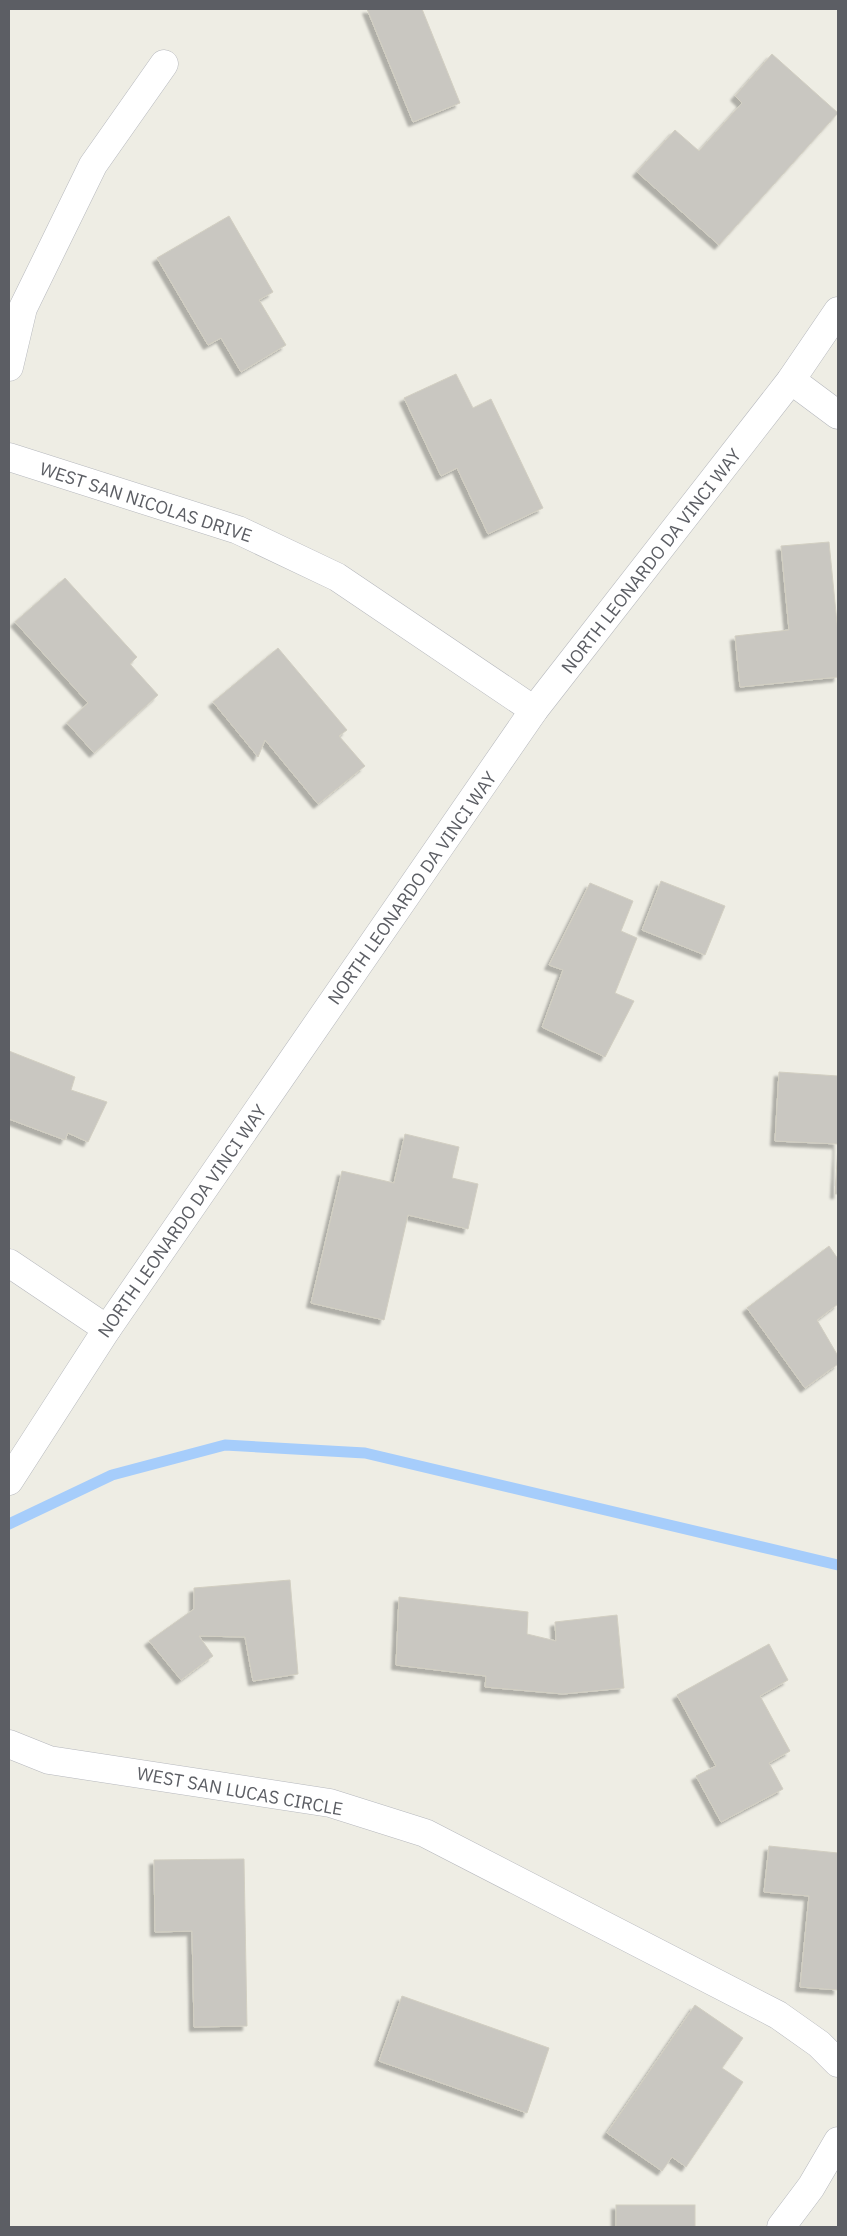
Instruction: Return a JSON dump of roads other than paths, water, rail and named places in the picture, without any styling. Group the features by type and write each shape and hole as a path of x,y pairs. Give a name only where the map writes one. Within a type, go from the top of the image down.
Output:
{"street":[{"path":"9,367 23,308 93,165 164,64"},
{"name":"NORTH LEONARDO DA VINCI WAY","path":"9,1481 107,1329 534,710 791,380 838,311"},
{"path":"791,380 838,415"},
{"name":"WEST SAN NICOLAS DRIVE","path":"9,456 238,530 265,543 337,578 534,710"},
{"path":"9,1263 107,1329"},
{"name":"WEST SAN LUCAS CIRCLE","path":"9,1744 49,1760 330,1803 424,1833 778,2015 819,2044 838,2063"},
{"path":"781,2227 811,2187 838,2141"}],"waterway":[{"path":"9,1524 112,1475 225,1445 365,1453 838,1565"}]}
